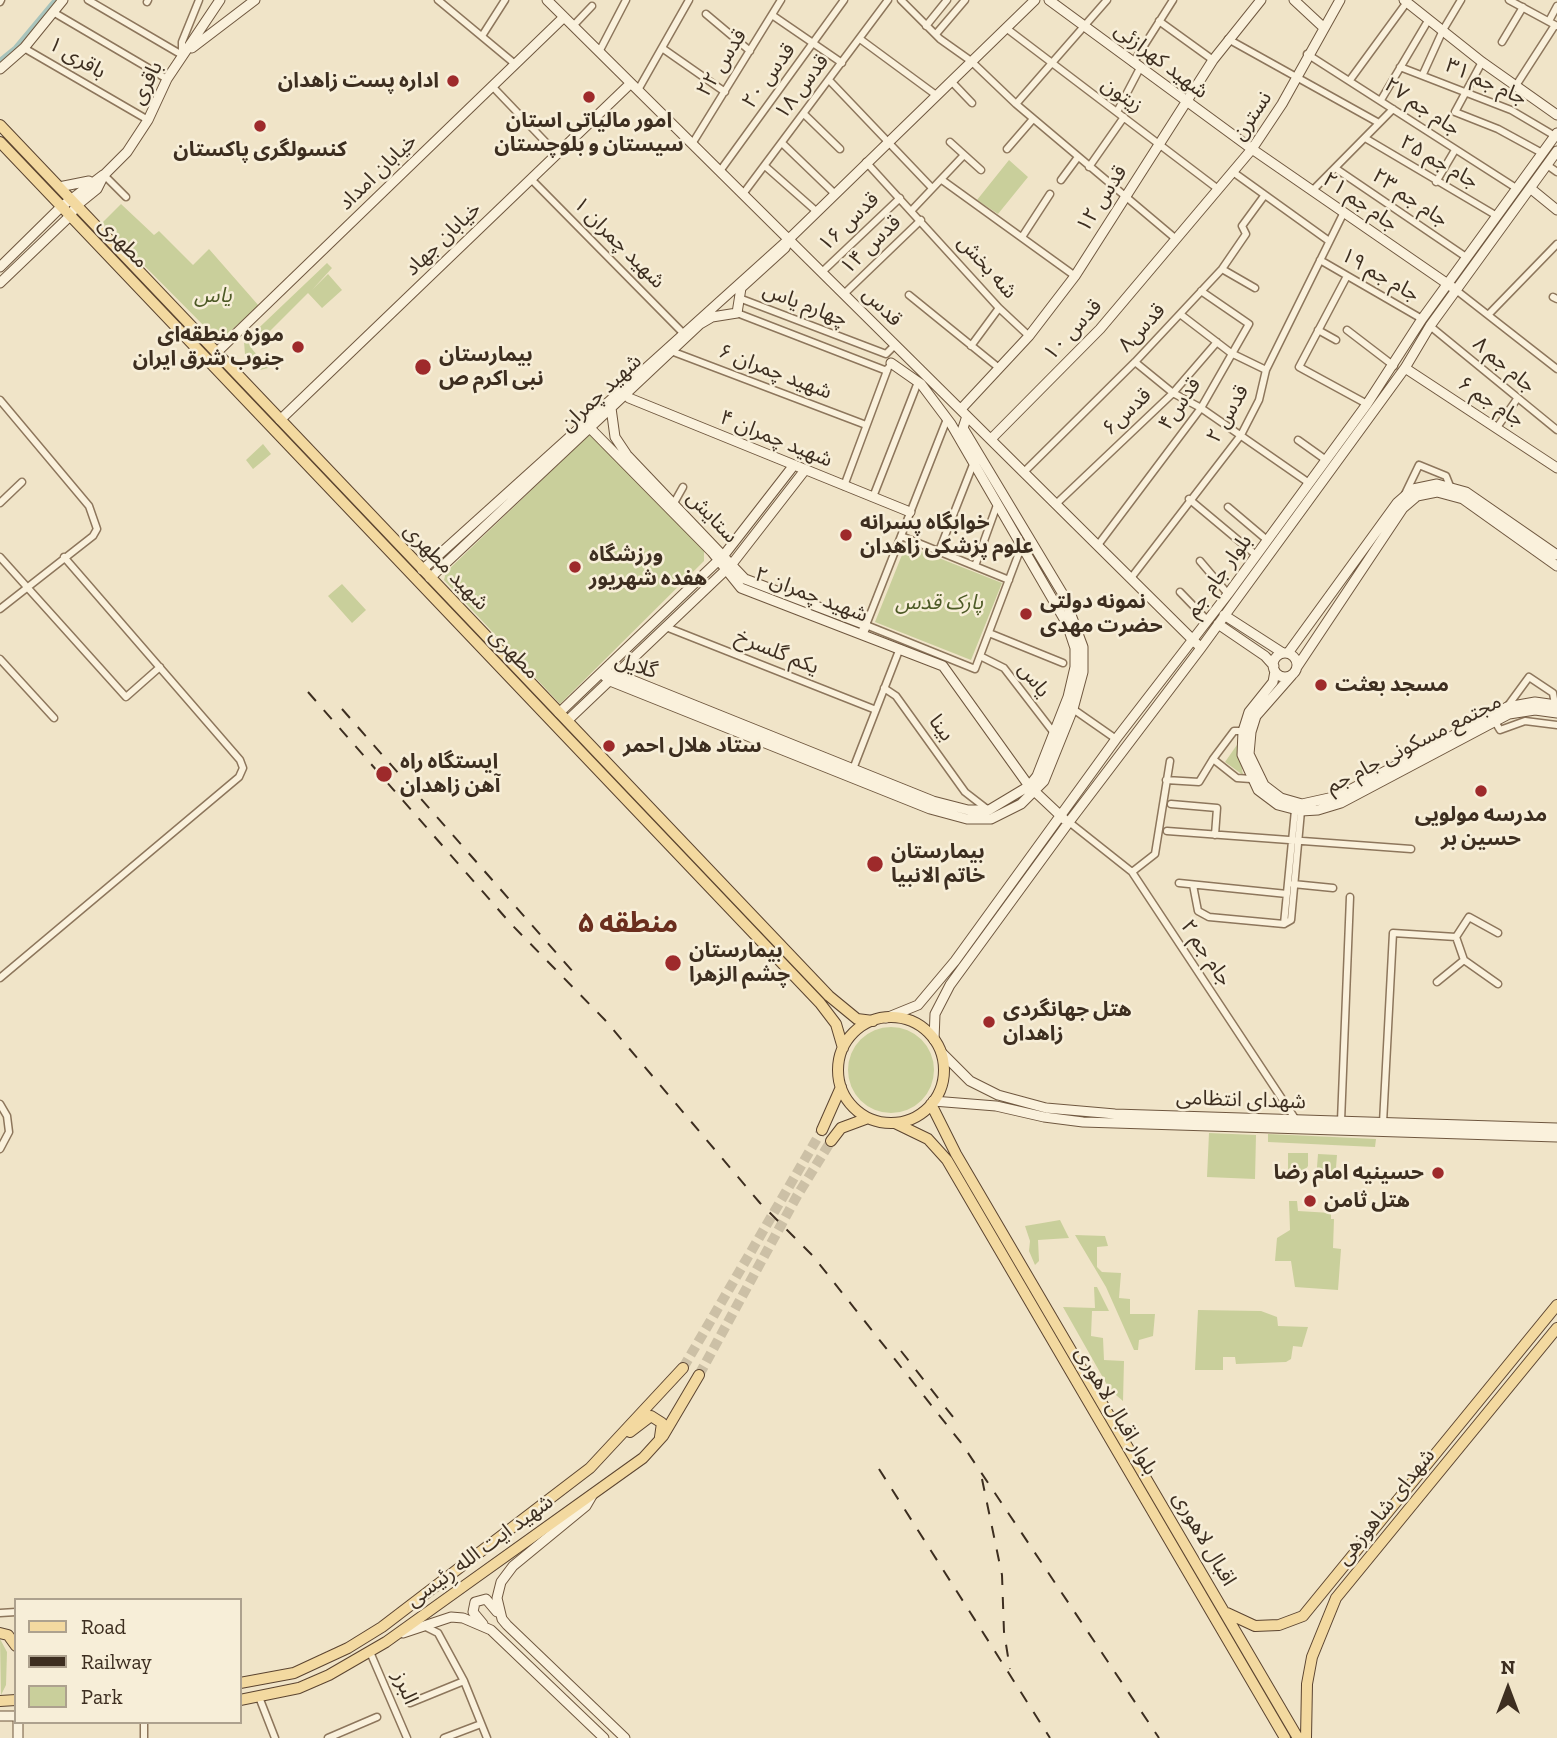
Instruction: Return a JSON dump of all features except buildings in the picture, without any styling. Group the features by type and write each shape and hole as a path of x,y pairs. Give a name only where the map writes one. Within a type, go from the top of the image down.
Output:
{"main road":[{"name":"شهید مطهری","path":"0,125 212,354 280,420 845,1012 857,1019 873,1021"},
{"name":"مطهری","path":"0,142 61,207 212,354 555,725 820,1003 836,1024 843,1048"},
{"path":"555,725 559,713"},
{"path":"555,725 568,721"},
{"path":"886,1018 913,1022 934,1040 941,1052 943,1079 932,1103 909,1120 895,1123 868,1118 847,1100 841,1087 839,1060 850,1036 873,1021 886,1018"},
{"path":"822,1130 841,1087"},
{"name":"اقبال لاهوری","path":"932,1103 956,1154 1298,1738"},
{"path":"831,1141 841,1128 868,1118"},
{"name":"بلوار اقبال لاهوری","path":"895,1123 928,1139 947,1160 1285,1738"},
{"name":"شهدای شاهوزهی","path":"1223,1611 1239,1621 1255,1626 1279,1625 1303,1616 1557,1305"},
{"name":"شهدای شاهوزهی","path":"1306,1738 1307,1684 1312,1657 1336,1598 1557,1328"},
{"name":"شهید ایت الله رِئیسی","path":"242,1683 294,1673 371,1634 603,1457 683,1368"},
{"name":"شهید ایت الله رِئیسی","path":"242,1700 299,1688 370,1652 394,1636 643,1458 658,1441 699,1374"},
{"path":"603,1457 651,1416 662,1423 658,1441"},
{"path":"0,1633 8,1635 14,1643"}],"street":[{"path":"0,68 24,48 62,0"},
{"path":"88,0 182,55"},
{"name":"باقری","path":"73,203 97,189 105,174 127,152 148,120 167,79 182,55 182,42 199,0"},
{"path":"182,55 220,0"},
{"path":"438,0 515,64"},
{"path":"482,36 505,0"},
{"name":"قدس","path":"547,0 1201,648"},
{"path":"599,52 626,0"},
{"name":"قدس ۲۰","path":"720,171 844,0"},
{"name":"قدس ۱۸","path":"743,194 888,0"},
{"path":"901,0 926,26 971,61 1033,119 1176,239"},
{"path":"926,26 947,0"},
{"path":"936,34 965,0"},
{"name":"شهید چمران","path":"426,574 587,425 682,332 789,239 1035,0"},
{"name":"شهید کهرازئی","path":"1049,0 1252,149"},
{"path":"1016,104 1049,63 1107,0"},
{"path":"1116,112 1159,21 1173,0"},
{"name":"قدس ۱۲","path":"964,413 999,368 1030,336 1075,276 1213,60 1261,0"},
{"path":"1294,0 1323,27"},
{"name":"نسترن","path":"1176,239 1252,149 1339,0"},
{"path":"1423,74 1443,30 1461,0"},
{"path":"1510,0 1554,24"},
{"path":"182,55 254,1"},
{"name":"قدس ۲۲","path":"692,144 778,1"},
{"path":"1350,80 1405,1 1419,4 1429,19 1482,62 1557,115"},
{"path":"638,90 688,4"},
{"path":"573,26 592,6"},
{"path":"1515,87 1554,24 1557,6"},
{"path":"1502,42 1523,7"},
{"path":"53,12 167,79"},
{"path":"706,14 750,51"},
{"path":"772,15 842,63"},
{"name":"خیابان امداد","path":"212,354 564,17"},
{"path":"1381,100 1429,19"},
{"path":"1159,21 1213,60"},
{"name":"زیتون","path":"1006,28 1218,189"},
{"path":"860,39 936,95"},
{"path":"1228,39 1379,123"},
{"name":"باقری ۱","path":"24,48 148,120"},
{"path":"662,48 725,92"},
{"name":"جام جم ۲۷","path":"1307,54 1517,188"},
{"path":"1482,62 1455,112 1498,129 1542,153"},
{"name":"جام جم ۳۱","path":"1401,67 1510,110 1556,134"},
{"path":"829,80 932,188"},
{"path":"951,81 972,103"},
{"name":"خیابان جهاد","path":"280,420 631,83"},
{"path":"492,86 557,154"},
{"path":"1312,191 1393,109"},
{"path":"804,114 840,149"},
{"path":"1089,167 1124,117"},
{"path":"1007,149 1033,119"},
{"name":"بلوار جام جم","path":"886,1018 918,1005 957,959 1116,740 1267,540 1290,517 1309,483 1394,366 1422,319 1556,134"},
{"name":"جام جم ۲۵","path":"1365,138 1497,216"},
{"path":"950,142 981,170"},
{"path":"782,143 834,193"},
{"name":"جام جم ۲۱","path":"1252,149 1456,290"},
{"path":"1436,182 1455,150"},
{"name":"بلوار جام جم","path":"934,1040 936,1014 950,985 1201,648 1290,517 1405,368 1430,326 1557,151"},
{"path":"912,210 964,155"},
{"path":"1061,180 1078,157"},
{"name":"شه بخش","path":"866,162 999,308 1030,336"},
{"path":"1547,164 1557,172"},
{"path":"765,166 816,211"},
{"name":"جام جم ۲۳","path":"1335,169 1466,257"},
{"path":"1233,172 1329,241"},
{"path":"59,187 83,184 105,174 126,197"},
{"name":"شهید چمران ۱","path":"531,179 682,332"},
{"path":"942,180 1075,276"},
{"path":"1530,188 1557,209"},
{"path":"1022,237 1050,194"},
{"name":"قدس۸","path":"1024,472 1135,362 1222,269 1246,234 1242,226 1264,196"},
{"name":"قدس ۱۶","path":"822,272 900,198"},
{"path":"0,267 61,207 73,203"},
{"path":"0,283 70,216 73,203"},
{"name":"قدس ۲","path":"1131,578 1189,499 1241,435 1264,388 1266,370 1344,212"},
{"name":"قدس ۱۴","path":"845,295 921,220"},
{"name":"شهید چمران","path":"587,425 611,408 700,324 712,317 737,313 741,288 785,248 789,239"},
{"name":"قدس ۱۰","path":"991,439 1100,329 1176,239"},
{"path":"1489,314 1557,244"},
{"name":"جام جم ۱۹","path":"1320,260 1422,319"},
{"path":"1222,269 1255,288"},
{"path":"1347,276 1299,367 1367,404"},
{"path":"1456,290 1557,368"},
{"name":"قدس۴","path":"1098,545 1201,408 1249,324 1201,291"},
{"path":"909,295 999,368"},
{"name":"چهارم یاس","path":"739,298 888,363"},
{"path":"971,346 999,308"},
{"path":"737,313 888,363"},
{"path":"1180,314 1231,353 1266,370"},
{"name":"جام جم ۸","path":"1430,326 1557,430"},
{"path":"1318,330 1336,340"},
{"path":"1347,330 1394,366"},
{"name":"قدس۶","path":"1056,504 1172,394 1217,342"},
{"path":"844,486 895,345"},
{"name":"شهید چمران ۶","path":"671,351 866,425"},
{"path":"1135,362 1172,394 1201,408 1309,483"},
{"name":"گلایل","path":"601,673 930,809 967,819 991,819 1021,804 1032,789 1068,697 1075,667 1075,648 1056,600 947,419 918,382 888,363"},
{"name":"جام جم ۶","path":"1405,368 1498,426 1557,468"},
{"path":"873,497 918,382"},
{"name":"شهید چمران ۴","path":"629,398 911,512"},
{"path":"1498,426 1517,399"},
{"path":"0,609 93,536 96,529 96,519 89,506 1,404"},
{"name":"ستایش","path":"611,408 615,437 627,455 674,503 729,566 745,579 864,630"},
{"name":"گلایل","path":"964,413 963,428 1064,596 1076,621 1083,647 1083,672 1073,709 1044,781 1032,789"},
{"path":"947,419 864,630 975,669 1023,544"},
{"path":"587,425 721,557"},
{"path":"1298,440 1326,460"},
{"path":"939,551 974,462"},
{"path":"559,713 721,557 794,465"},
{"path":"1247,732 1256,716 1294,671 1325,626 1351,577 1390,520 1419,465 1446,476 1450,486 1461,494 1557,555"},
{"path":"568,721 729,566 805,470"},
{"path":"0,503 22,482"},
{"path":"1404,495 1450,486"},
{"path":"674,503 683,487"},
{"path":"1390,520 1424,489 1461,494"},
{"path":"1189,499 1256,555"},
{"path":"975,566 998,503"},
{"path":"1228,507 1267,540"},
{"path":"901,536 1009,580"},
{"path":"1525,537 1557,566"},
{"path":"0,557 126,696 160,667"},
{"path":"0,978 239,777 243,768 240,760 64,557"},
{"path":"1200,561 1228,594"},
{"path":"1287,922 1298,810 1268,799 1254,778 1247,732 1249,712 1273,682 1275,659 1286,653 1351,577"},
{"path":"1180,592 1208,621"},
{"path":"1224,615 1294,657 1294,671"},
{"path":"1315,619 1325,626"},
{"path":"654,622 666,627"},
{"path":"1218,624 1265,656 1284,676 1294,671"},
{"name":"یکم گلسرخ","path":"666,627 876,710"},
{"name":"شهید چمران ۲","path":"864,630 943,666 1032,789 1069,822"},
{"path":"989,633 1063,663"},
{"path":"853,769 900,648"},
{"name":"یاس","path":"980,656 1004,668 1054,733"},
{"path":"0,659 54,718"},
{"path":"1508,710 1529,677 1553,693 1556,708"},
{"name":"گلایل","path":"613,678 933,800 968,810 989,810"},
{"name":"بینا","path":"884,688 896,696 965,792"},
{"name":"مجتمع مسکونی جام جم","path":"1298,810 1331,807 1357,790 1508,710 1535,702 1556,708"},
{"path":"1073,709 1116,740"},
{"path":"1492,717 1500,730 1524,721 1557,724"},
{"path":"1166,780 1199,782 1234,731 1247,732"},
{"path":"1213,759 1237,778 1254,778"},
{"path":"1132,873 1155,854 1170,761"},
{"name":"مجتمع مسکونی جام جم","path":"1254,778 1273,792 1302,803 1329,800 1357,790"},
{"path":"965,792 989,810 1032,789"},
{"path":"965,792 968,810"},
{"path":"1171,804 1217,808 1215,835"},
{"name":"جام جم ۲","path":"1069,822 1132,873 1296,1120"},
{"path":"1167,831 1411,849"},
{"path":"1180,883 1287,894"},
{"path":"1291,884 1333,888"},
{"path":"1287,922 1287,894 1291,884"},
{"path":"1193,885 1198,911 1209,917 1287,922"},
{"path":"1340,1126 1350,897"},
{"path":"1456,936 1469,917 1498,933"},
{"path":"1383,1123 1393,933 1456,936"},
{"path":"1456,936 1464,960 1498,984"},
{"path":"1437,982 1464,960"},
{"name":"شهدای انتظامی","path":"941,1052 970,1081 998,1095 1046,1108 1114,1118 1491,1130 1557,1128"},
{"name":"شهدای انتظامی","path":"932,1103 996,1106 1044,1117 1296,1120 1340,1126 1383,1123 1557,1137"},
{"path":"0,1104 7,1116 9,1132 0,1149"},
{"path":"502,1619 497,1598 506,1574 586,1506 595,1491"},
{"path":"604,1738 473,1612 475,1602 480,1599 491,1601 502,1619 625,1738"},
{"path":"394,1636 451,1617 463,1618 491,1630"},
{"path":"422,1626 438,1633 464,1682 487,1738"},
{"name":"البرز","path":"370,1652 407,1738"},
{"path":"410,1703 464,1682"},
{"path":"259,1697 275,1738"},
{"path":"328,1738 377,1717"},
{"path":"443,1738 481,1724"}],"green space":[{"path":"1009,160 1028,177 998,214 977,200"},
{"name":"یاس","path":"121,204 154,235 159,231 193,265 209,249 259,306 219,341 102,223"},
{"path":"327,263 332,268 312,290 328,274 342,290 322,308 308,293 252,349 268,368 260,370 245,354 244,342"},
{"name":"ورزشگاه هفده شهریور","path":"590,434 704,550 704,561 560,704 444,580 446,572"},
{"path":"263,444 271,454 253,469 246,460"},
{"name":"پارک قدس","path":"906,545 1002,583 971,660 875,622"},
{"path":"342,584 366,610 352,623 328,596"},
{"path":"1239,742 1240,758 1243,775 1225,762"},
{"path":"891,1027 915,1034 927,1046 934,1070 927,1094 915,1106 891,1113 867,1106 855,1094 848,1070 855,1046 867,1034"},
{"path":"1209,1133 1256,1135 1255,1179 1207,1177"},
{"path":"1268,1134 1376,1139 1375,1147 1268,1142"},
{"path":"1288,1153 1308,1153 1308,1166 1302,1179 1288,1179"},
{"path":"1318,1154 1337,1155 1335,1180 1323,1180 1317,1167"},
{"path":"1289,1201 1297,1201 1298,1211 1331,1213 1331,1219 1334,1219 1333,1248 1341,1249 1338,1290 1295,1287 1291,1261 1275,1261 1277,1238 1290,1230"},
{"path":"1060,1220 1069,1238 1038,1240 1039,1261 1035,1265 1029,1251 1030,1241 1025,1226"},
{"path":"1075,1235 1105,1236 1108,1246 1097,1247 1097,1267 1102,1272 1121,1273 1119,1298 1130,1299 1130,1314 1155,1314 1153,1336 1139,1340 1138,1350 1134,1350 1106,1287"},
{"path":"1094,1287 1097,1287 1109,1311 1092,1311 1091,1336 1103,1338 1104,1360 1124,1361 1123,1401 1110,1390 1063,1307 1095,1308"},
{"path":"1198,1310 1261,1311 1277,1317 1278,1326 1308,1327 1302,1347 1293,1346 1291,1359 1286,1362 1236,1364 1235,1357 1223,1357 1223,1370 1195,1370"},
{"path":"0,1639 7,1652 6,1685 1,1695"}],"waterway":[{"path":"0,61 16,48 56,0"}],"tunnel":[{"path":"683,1368 822,1130"},
{"path":"699,1375 797,1196 831,1141"}],"railway":[{"path":"308,692 511,924 605,1020 760,1203 813,1256 962,1444 1159,1738"},
{"path":"342,709 574,973"},
{"path":"901,1351 953,1417"},
{"path":"879,1469 1050,1738"},
{"path":"982,1479 1002,1575 1004,1632 1010,1669"}],"place":[{"name":"اداره پست زاهدان","path":"453,81"},
{"name":"امور مالیاتی استان سیستان و بلوچستان","path":"589,97"},
{"name":"کنسولگری پاکستان","path":"260,126"},
{"name":"موزه منطقه‌ای جنوب شرق ایران","path":"298,347"},
{"name":"بیمارستان نبی اکرم ص","path":"423,367"},
{"name":"خوابگاه پسرانه علوم پزشکی زاهدان","path":"846,535"},
{"name":"ورزشگاه هفده شهریور","path":"575,567"},
{"name":"نمونه دولتی حضرت مهدی","path":"1026,614"},
{"name":"مسجد بعثت","path":"1321,685"},
{"name":"ستاد هلال احمر","path":"609,746"},
{"name":"ایستگاه راه آهن زاهدان","path":"384,774"},
{"name":"مدرسه مولویی حسین بر","path":"1481,791"},
{"name":"بیمارستان خاتم الانبیا","path":"875,864"},
{"name":"بیمارستان چشم الزهرا","path":"673,963"},
{"name":"هتل جهانگردی زاهدان","path":"989,1022"},
{"name":"حسینیه امام رضا","path":"1438,1173"},
{"name":"هتل ثامن","path":"1310,1201"}],"district":[{"name":"منطقه ۵","path":"628,924"}]}
